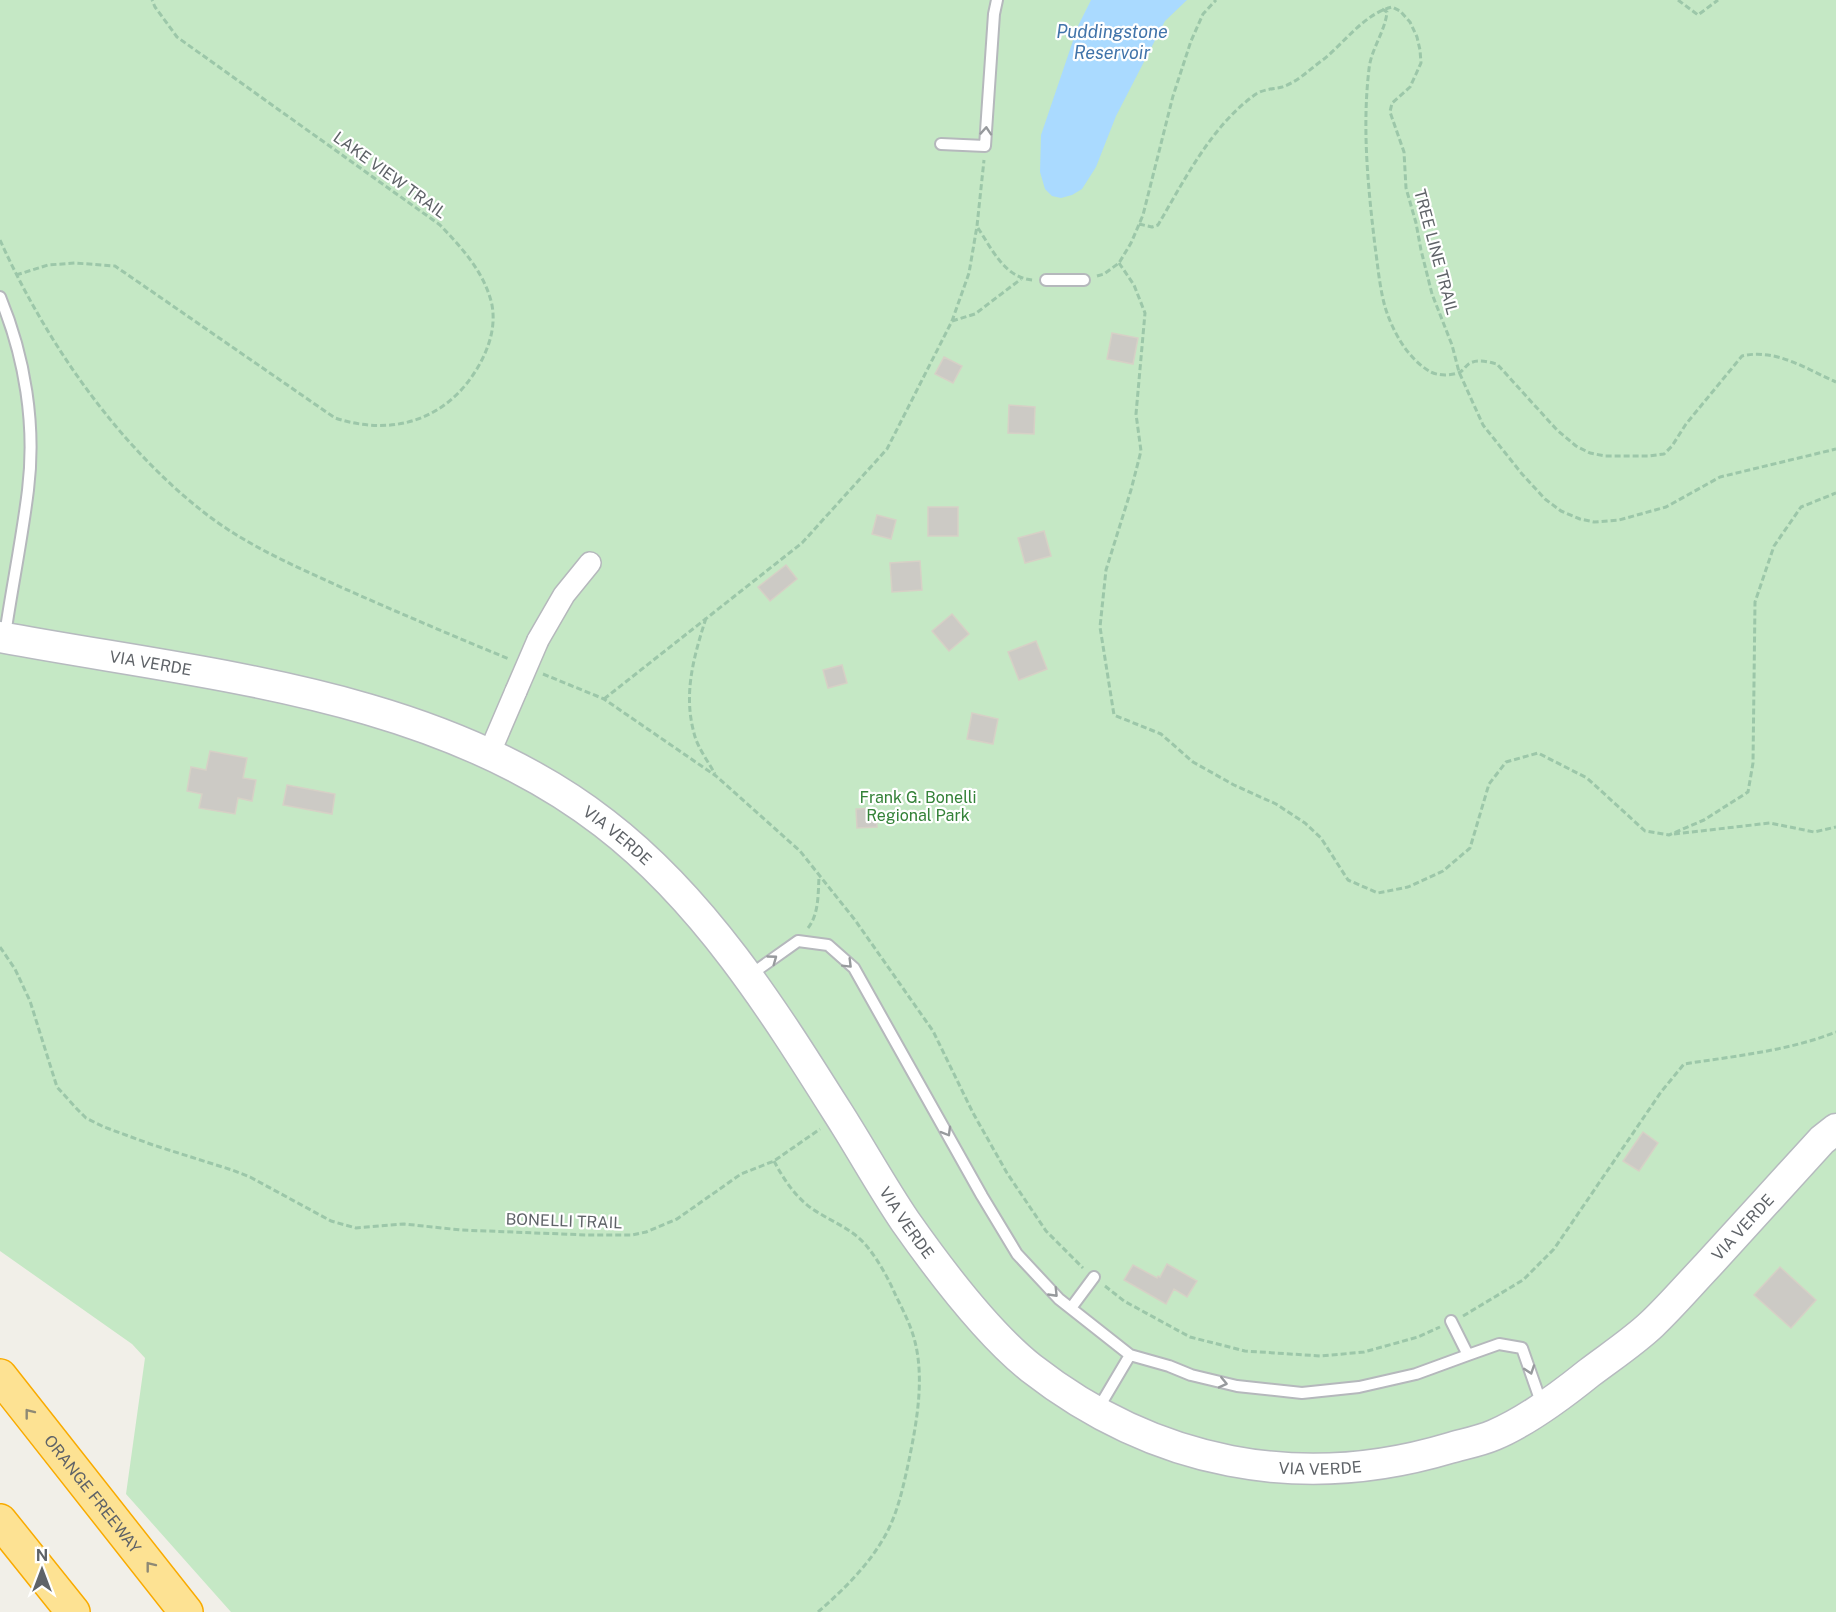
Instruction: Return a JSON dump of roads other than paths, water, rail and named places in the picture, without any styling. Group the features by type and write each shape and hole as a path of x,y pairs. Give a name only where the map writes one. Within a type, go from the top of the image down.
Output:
{"highway":[{"name":"ORANGE FREEWAY","path":"0,1376 186,1612"},
{"path":"0,1521 72,1612"}],"main road":[{"name":"VIA VERDE","path":"2,638 283,687 402,720 489,754 545,784 604,822 662,874 749,976 904,1220 987,1324 1026,1364 1095,1413 1125,1428 1173,1446 1227,1462 1276,1468 1330,1470 1375,1465 1434,1453 1494,1436 1570,1388 1650,1327 1822,1140 1836,1129"}],"street":[{"path":"489,754 538,640 564,595 590,563"}],"lane":[{"path":"941,144 985,146 994,14 997,0"},
{"path":"1046,280 1084,280"},
{"path":"0,297 14,330 23,369 28,407 30,453 28,489 2,638"},
{"path":"749,976 798,941 828,945 854,968 1017,1254 1059,1299 1130,1355 1169,1366 1191,1376 1237,1386 1302,1393 1359,1387 1416,1374 1498,1344 1522,1348 1542,1407"},
{"path":"1071,1308 1094,1277"},
{"path":"1451,1322 1468,1355"},
{"path":"1095,1413 1130,1355"}],"water":[{"name":"Puddingstone Reservoir","path":"1091,0 1187,0 1165,21 1116,116 1096,167 1082,189 1061,198 1052,196 1045,189 1040,172 1041,135 1078,26"}],"park label":[{"name":"Frank G. Bonelli Regional Park","path":"918,806"}]}
